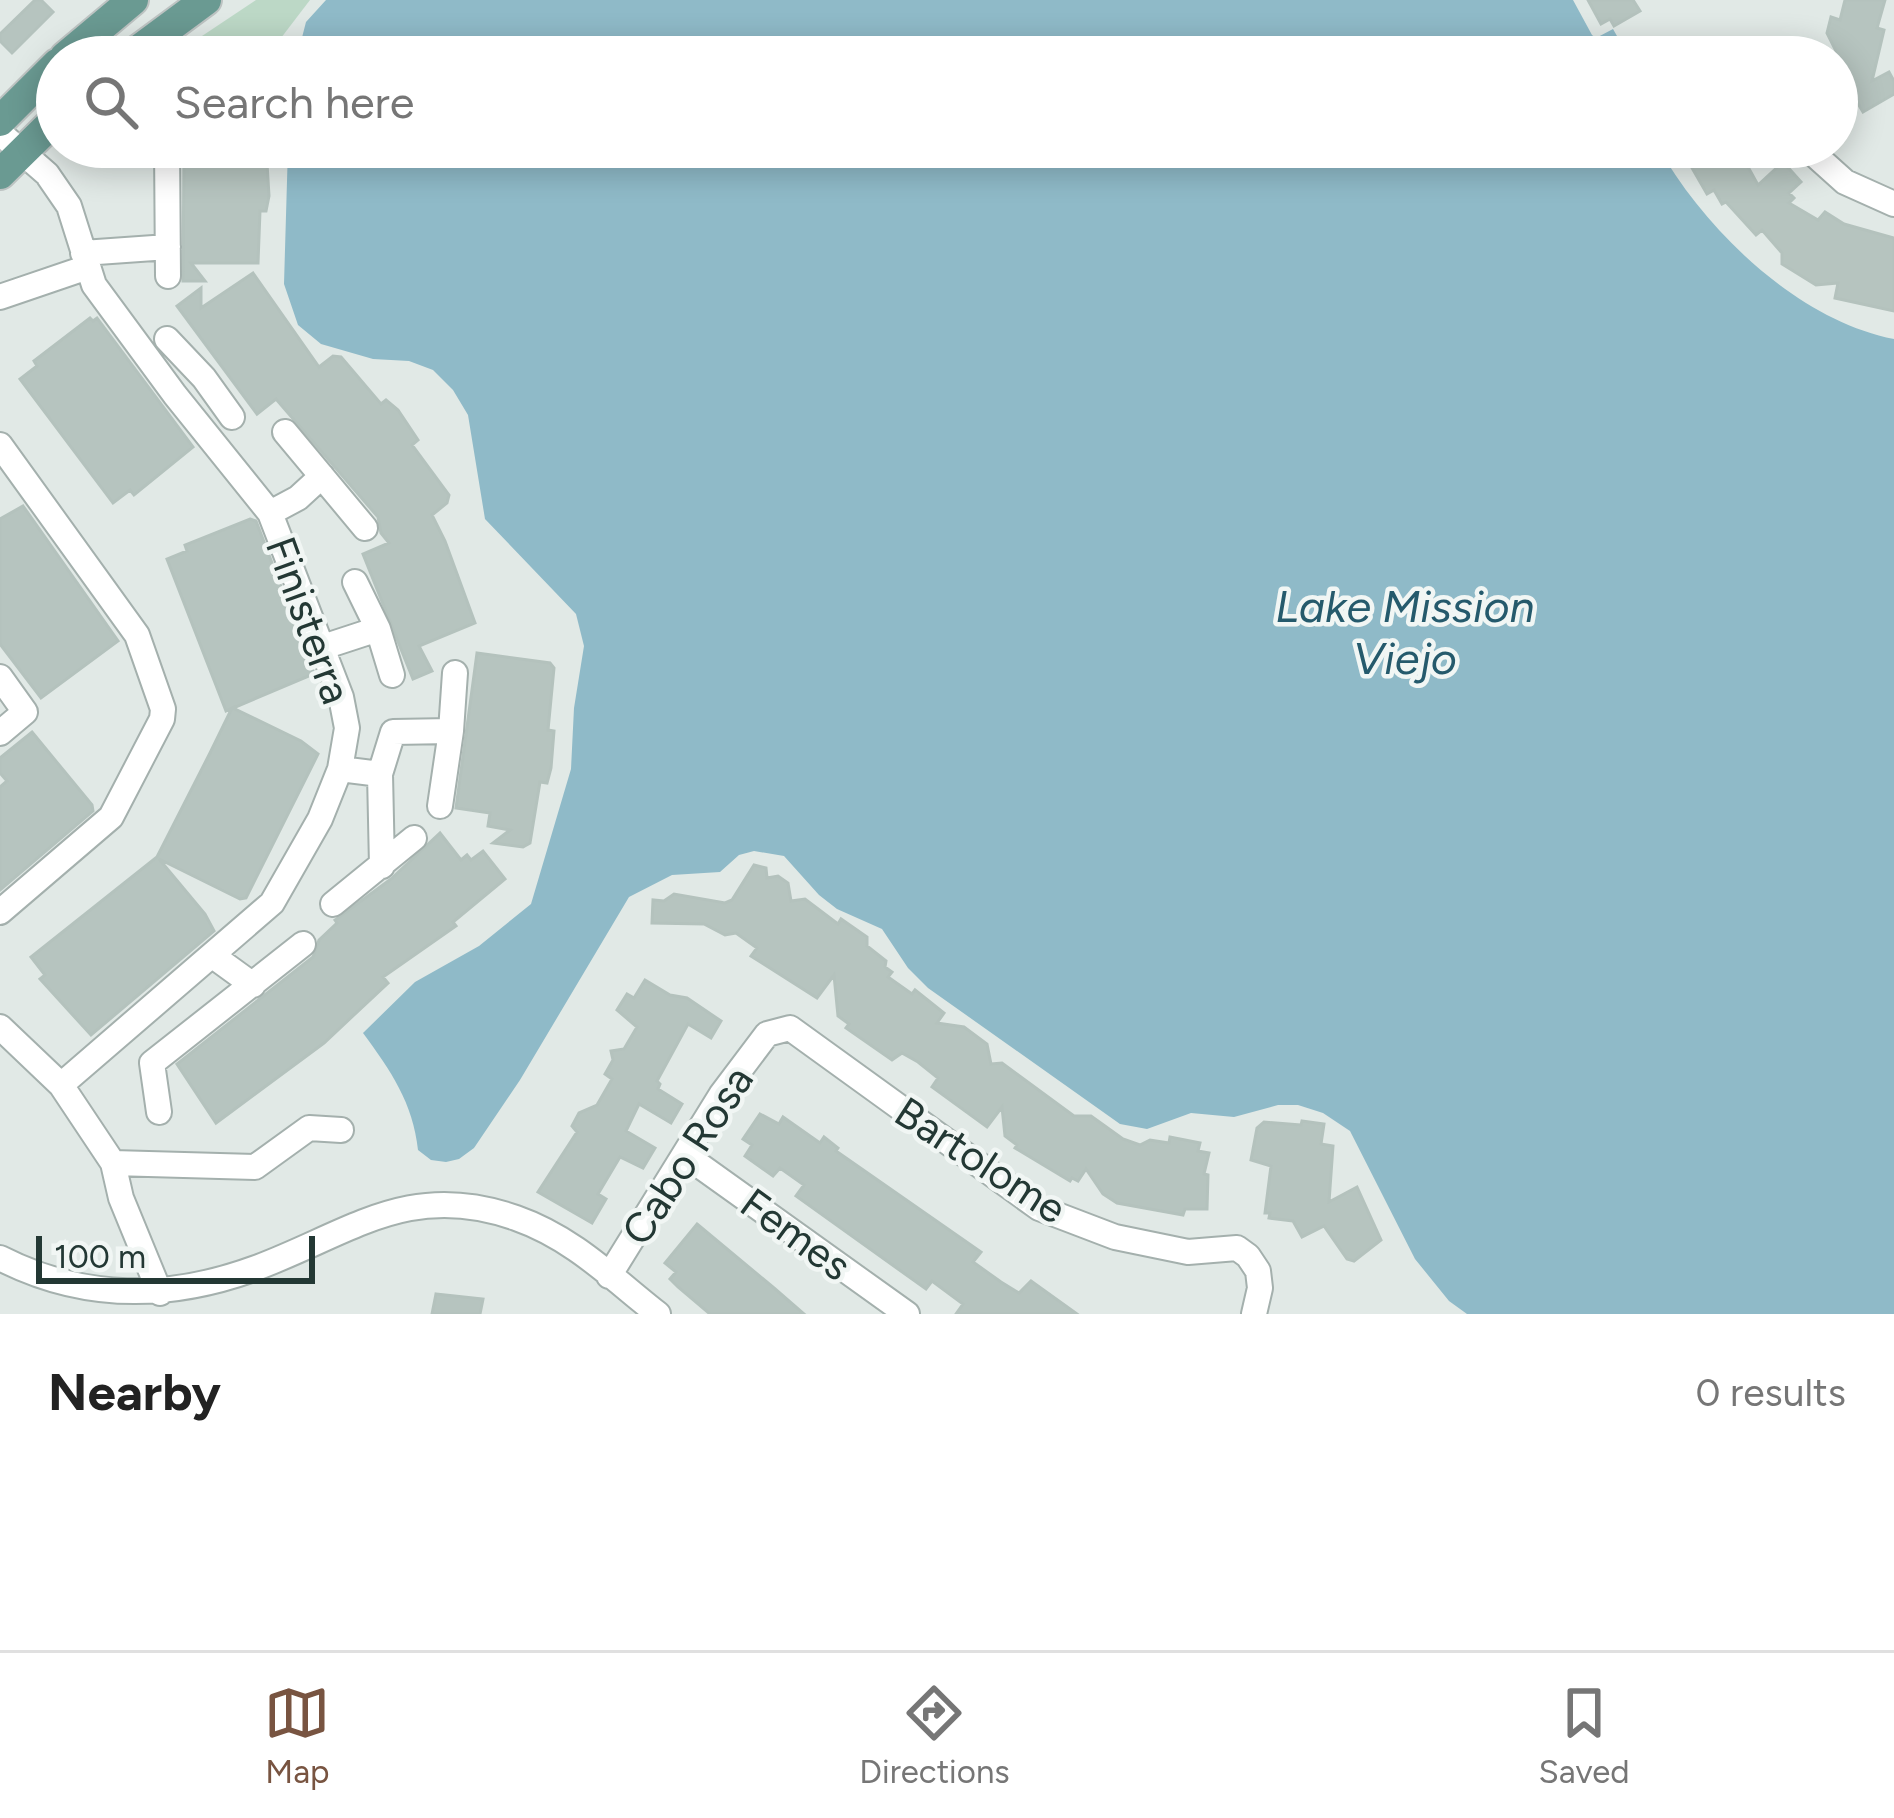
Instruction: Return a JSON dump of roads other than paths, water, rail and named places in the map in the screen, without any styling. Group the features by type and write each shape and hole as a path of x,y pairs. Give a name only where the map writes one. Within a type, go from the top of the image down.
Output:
{"main road":[{"path":"90,36 133,0"},
{"path":"157,36 206,0"},
{"path":"0,122 36,85"},
{"path":"6,153 36,132"}],"street":[{"name":"Finisterra","path":"6,153 47,174 69,206 94,285 271,513 341,697 346,728 340,769 320,819 272,903 61,1085"},
{"path":"167,168 168,275"},
{"path":"1830,168 1846,182 1894,204"},
{"path":"0,298 86,260 168,247"},
{"path":"167,339 232,417"},
{"path":"175,395 204,378"},
{"path":"285,432 365,528"},
{"path":"0,445 137,635 163,710 111,818 0,912"},
{"path":"271,513 298,498 322,476"},
{"path":"355,582 378,629 392,675"},
{"path":"323,647 378,629"},
{"path":"440,806 455,674"},
{"path":"0,676 25,712 0,733"},
{"path":"382,866 380,774 393,731 451,730"},
{"path":"340,769 380,774"},
{"path":"333,904 414,838"},
{"path":"152,1063 303,944"},
{"path":"213,956 253,985"},
{"path":"0,1027 61,1085 113,1163 121,1198 160,1293"},
{"name":"Bartolome","path":"766,1034 790,1028 1039,1208 1115,1237 1188,1252 1237,1248 1258,1271 1254,1314"},
{"name":"Cabo Rosa","path":"609,1276 721,1095 766,1034"},
{"path":"118,1037 152,1063 159,1112"},
{"path":"113,1163 255,1167 309,1128 340,1130"},
{"name":"Femes","path":"685,1155 907,1314"},
{"path":"0,1258 78,1288 160,1293 254,1268 370,1216 417,1204 470,1208 513,1216 571,1242 658,1314"}],"water":[{"path":"326,0 1573,0 1593,36 302,36 306,22"},
{"name":"Lake Mission Viejo","path":"287,168 1672,168 1728,239 1789,292 1858,329 1894,339 1894,1314 1467,1314 1449,1301 1415,1259 1350,1131 1323,1113 1278,1105 1234,1117 1191,1113 1147,1129 1120,1124 928,988 882,929 837,909 784,856 754,851 739,855 720,872 672,875 629,897 474,1148 459,1159 431,1160 418,1150 399,1088 363,1033 415,982 479,946 531,904 571,769 584,646 576,614 485,519 468,415 453,390 433,370 409,361 373,359 321,344 298,325 284,284"}]}
